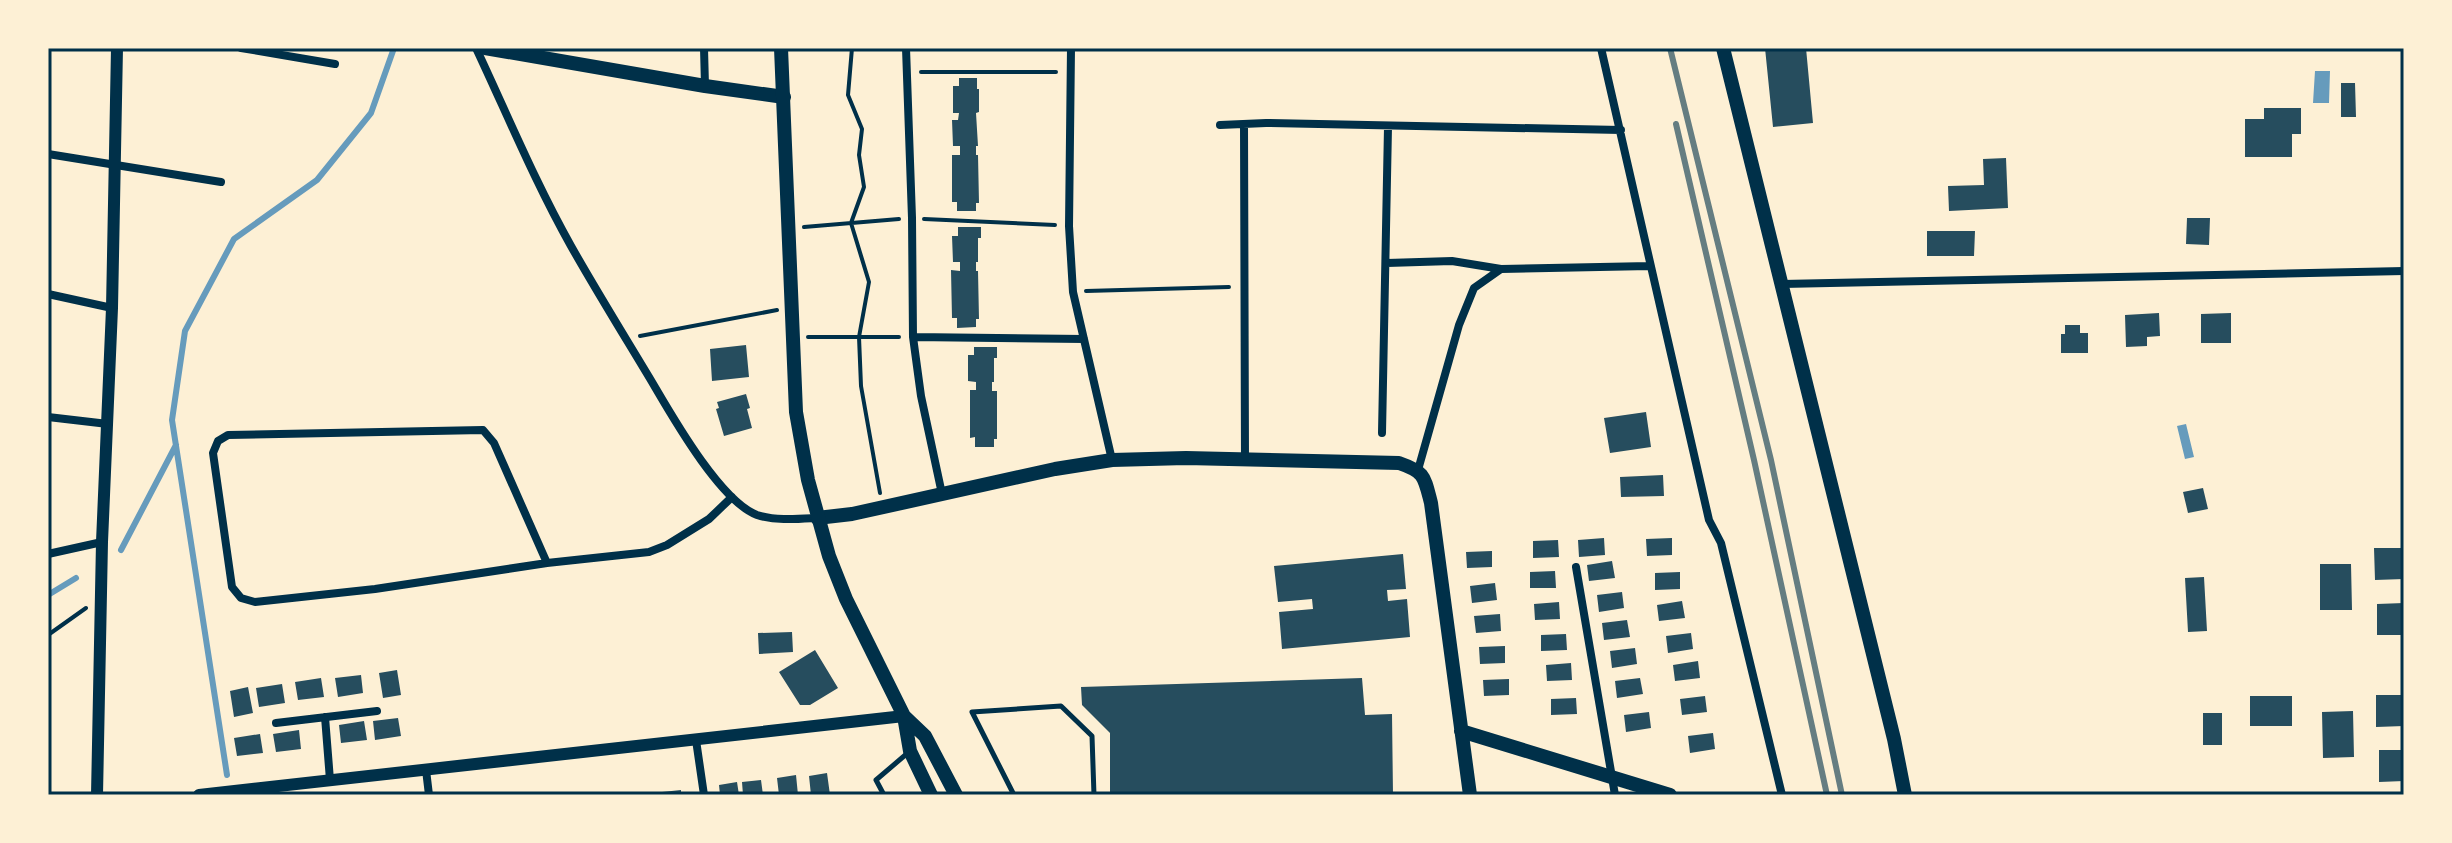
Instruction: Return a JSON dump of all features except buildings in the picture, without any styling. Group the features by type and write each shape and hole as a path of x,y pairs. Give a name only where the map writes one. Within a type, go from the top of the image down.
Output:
{"main road":[{"path":"485,48 784,97"},
{"path":"781,48 796,412 808,480 840,586 904,716 910,751 931,795"},
{"path":"1723,48 1894,739 1905,795"},
{"path":"817,518 1112,460 1399,463 1418,470 1426,482 1431,503 1470,795"},
{"path":"904,716 925,736 956,795"},
{"path":"1461,731 1670,795"}],"street":[{"path":"97,795 117,48"},
{"path":"241,48 335,64"},
{"path":"476,48 570,245 711,474 732,497 756,515 788,519 817,518"},
{"path":"704,48 705,86"},
{"path":"906,48 913,337 921,396 942,494"},
{"path":"1071,48 1069,226 1073,292 1112,460"},
{"path":"1601,48 1709,520 1721,543 1782,795"},
{"path":"1220,125 1266,123 1621,130"},
{"path":"1244,125 1245,460"},
{"path":"1382,433 1388,127"},
{"path":"48,154 221,182"},
{"path":"1387,263 1452,261 1501,269 1650,266"},
{"path":"1418,470 1459,325 1474,288 1501,269"},
{"path":"1782,284 2404,271"},
{"path":"48,294 112,308"},
{"path":"913,337 1084,339"},
{"path":"48,417 108,424"},
{"path":"547,563 494,443 483,430 228,435 218,441 213,453 232,587 241,598 255,602 276,602 547,563 649,552 667,545 709,519 732,497"},
{"path":"48,554 102,542"},
{"path":"1576,567 1615,795"},
{"path":"276,723 377,711"},
{"path":"199,795 904,716"},
{"path":"325,717 330,780"},
{"path":"696,740 704,795"},
{"path":"426,770 429,795"}],"lane":[{"path":"1014,795 972,712 1061,706 1092,736 1094,795"},
{"path":"884,795 876,780 910,751"}],"path":[{"path":"852,48 848,95 862,129 859,155 864,187 851,223 869,282 859,337 861,386 883,507"},
{"path":"907,72 1070,72"},
{"path":"789,228 912,218 1069,226"},
{"path":"1073,292 1244,287"},
{"path":"626,339 791,308"},
{"path":"793,337 913,337"},
{"path":"48,635 101,598"}],"water":[{"path":"2315,71 2330,71 2329,103 2313,103"},
{"path":"2186,424 2194,457 2185,459 2177,426"}],"waterway":[{"path":"227,775 172,420 185,331 234,239 317,180 371,113 394,48"},
{"path":"121,550 176,445"},
{"path":"48,595 76,578"}],"railway":[{"path":"1670,48 1771,460 1842,795"},
{"path":"1676,124 1827,795"}]}
